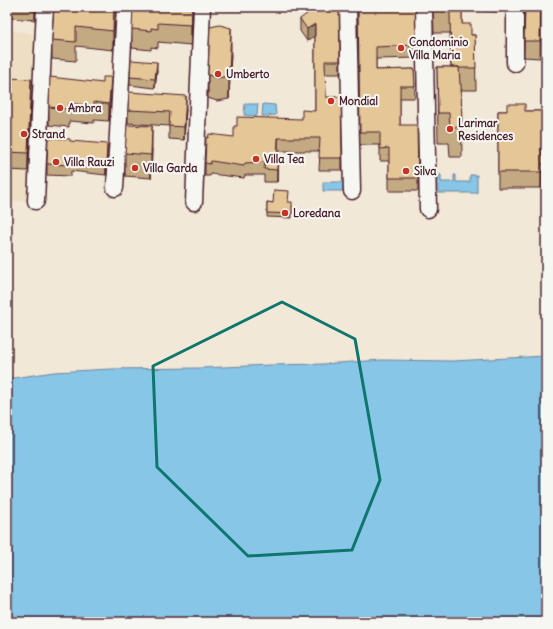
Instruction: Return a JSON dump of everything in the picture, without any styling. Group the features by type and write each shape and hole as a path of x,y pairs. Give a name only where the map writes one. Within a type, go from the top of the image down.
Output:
{"lane":[{"path":"36,201 45,7"},
{"path":"115,188 125,7"},
{"path":"194,202 202,7"},
{"path":"348,7 352,191"},
{"path":"424,7 428,209"},
{"path":"515,7 515,63"}],"highlighted area":[{"path":"282,302 355,339 380,480 352,550 248,556 157,467 153,366"}],"shaded area":[{"path":"7,7 10,7 9,30 44,35 36,201 7,201"}],"water":[{"path":"245,104 258,104 257,116 244,115"},
{"path":"263,104 275,105 276,115 262,116"},
{"path":"438,175 441,175 441,182 454,182 454,175 456,175 456,182 470,182 470,175 477,175 477,193 438,193"},
{"path":"323,182 343,182 343,191 323,191"},
{"path":"546,356 546,622 7,622 7,379 54,372 111,369 323,364 382,360 453,361"}],"building":[{"path":"7,7 9,7 8,19 7,19"},
{"path":"54,7 114,7 113,31 76,27 76,42 52,40"},
{"path":"133,7 192,7 191,25 158,23 158,29 151,28 151,31 132,29"},
{"path":"316,7 339,7 340,61 325,61 326,97 341,97 342,158 319,158 320,138 278,138 277,170 264,169 265,162 245,163 244,166 211,161 210,164 205,163 206,137 208,138 209,134 234,137 234,126 237,126 237,117 302,119 302,110 315,111 315,24 307,29 300,19"},
{"path":"358,7 415,7 416,45 376,47 376,70 414,69 415,86 400,86 400,125 417,125 418,178 389,178 389,148 380,149 380,132 360,132"},
{"path":"434,7 462,7 462,24 471,24 471,35 475,35 476,68 451,67 450,11 434,11"},
{"path":"525,7 541,7 540,41 524,41"},
{"path":"220,25 231,28 229,76 217,78 208,75 210,27"},
{"path":"131,60 157,62 155,79 130,77"},
{"path":"437,67 459,67 462,127 450,127 449,113 438,113"},
{"path":"50,77 103,83 103,77 111,77 109,104 94,102 94,106 69,103 69,109 49,107"},
{"path":"7,78 31,79 28,153 7,152"},
{"path":"129,92 186,96 184,127 169,126 170,112 128,110"},
{"path":"507,104 525,104 525,111 546,111 546,148 541,148 542,172 498,172 498,111 507,111"},
{"path":"127,125 152,126 151,155 125,153"},
{"path":"48,138 70,139 70,141 107,144 106,164 71,160 71,165 47,164"},
{"path":"274,190 289,191 288,202 292,202 292,214 267,213 267,202 273,203"}],"place":[{"name":"Condominio Villa Maria","path":"401,48"},
{"name":"Umberto","path":"218,74"},
{"name":"Mondial","path":"331,101"},
{"name":"Ambra","path":"60,108"},
{"name":"Larimar Residences","path":"450,129"},
{"name":"Strand","path":"24,134"},
{"name":"Villa Tea","path":"256,159"},
{"name":"Villa Rauzi","path":"56,162"},
{"name":"Villa Garda","path":"135,168"},
{"name":"Silva","path":"406,171"},
{"name":"Loredana","path":"285,213"}]}
